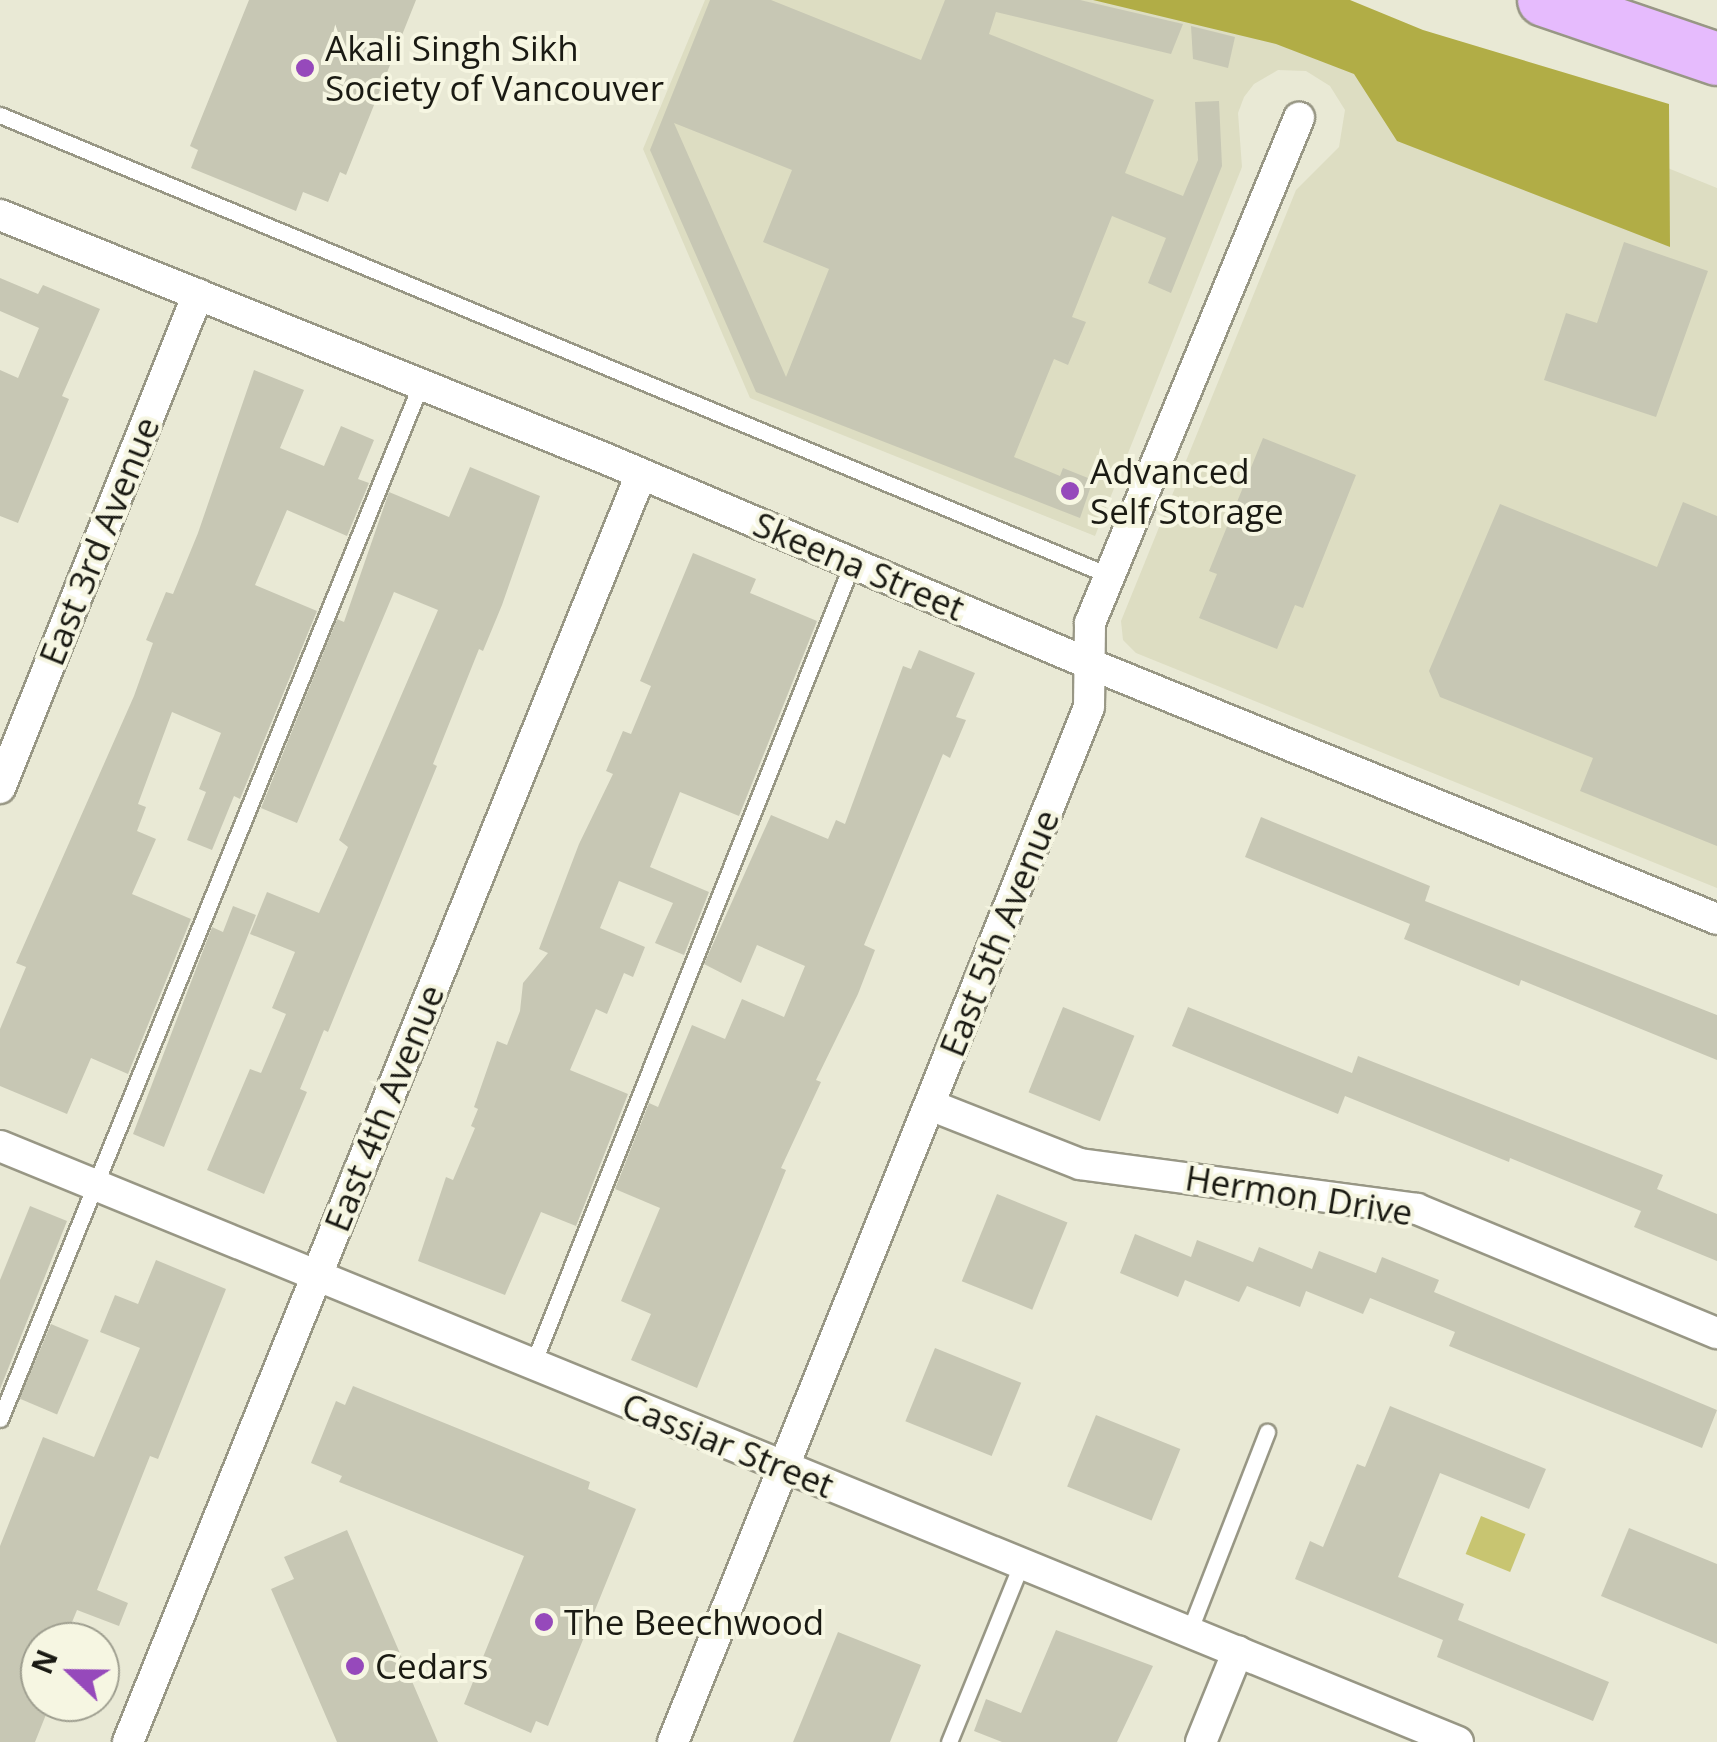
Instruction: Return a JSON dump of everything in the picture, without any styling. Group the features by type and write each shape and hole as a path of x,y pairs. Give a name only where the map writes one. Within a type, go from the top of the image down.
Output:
{"highway":[{"path":"1544,0 1717,59"}],"street":[{"name":"East 5th Avenue","path":"672,1742 1089,706 1090,622 1299,118"},
{"name":"Skeena Street","path":"0,215 641,474 1090,664 1717,919"},
{"name":"East 3rd Avenue","path":"0,788 198,294"},
{"name":"East 4th Avenue","path":"128,1742 641,474"},
{"name":"Hermon Drive","path":"930,1105 1080,1164 1417,1209 1717,1333"},
{"name":"Cassiar Street","path":"0,1146 1458,1742"},
{"path":"1201,1742 1238,1651"}],"lane":[{"path":"0,114 1111,576"},
{"path":"0,1419 420,384"},
{"path":"532,1366 852,564"},
{"path":"1189,1632 1267,1432"},
{"path":"949,1742 1022,1566"}],"shaded area":[{"path":"705,0 1218,0 1286,13 1717,188 1717,888 1136,653 1123,640 1121,621 1296,190 1339,147 1345,110 1330,86 1306,71 1278,70 1254,84 1244,97 1238,113 1242,167 1095,536 750,398 643,149"},
{"path":"1093,0 1350,0 1423,30 1669,104 1670,247 1397,141 1354,74 1276,44"},
{"path":"1481,1516 1526,1534 1510,1572 1466,1554"}],"building":[{"name":"Akali Singh Sikh Society of Vancouver","path":"249,0 416,0 346,175 340,172 328,202 303,192 296,211 191,168 198,150 190,146"},
{"path":"710,0 771,0 921,60 945,0 1080,0 1183,24 1171,54 996,12 989,34 1154,100 1125,173 1183,196 1198,160 1195,102 1219,101 1222,166 1171,293 1148,283 1166,238 1112,216 1072,317 1086,322 1068,365 1054,359 1014,457 1060,476 1063,468 1093,480 1080,518 756,392 650,150","holes":["674,123 792,170 763,242 829,269 786,377"]},
{"path":"1191,26 1235,37 1228,68 1193,59"},
{"path":"1624,242 1708,271 1656,417 1544,380 1566,313 1597,323"},
{"path":"0,278 38,294 43,285 100,309 62,396 69,399 18,523 0,516 0,370 18,378 39,328 0,311"},
{"path":"254,370 304,390 280,448 324,466 341,426 374,440 358,479 369,483 347,536 287,510 255,585 317,611 240,799 234,796 212,850 187,840 206,792 199,789 221,733 172,712 138,804 146,807 137,831 156,839 132,894 191,919 128,1074 91,1058 67,1114 0,1086 0,1029 26,967 16,963 134,696 153,643 146,640 166,592 173,594 198,533"},
{"path":"1263,438 1356,475 1303,608 1295,605 1277,649 1199,618 1217,574 1209,571"},
{"path":"470,467 540,496 502,605 483,651 479,649 433,764 437,766 328,1032 324,1030 300,1089 307,1092 264,1194 207,1170 250,1069 261,1073 286,1014 272,1008 295,952 250,934 267,892 319,913 348,847 339,840 438,610 394,592 297,823 261,808 337,619 344,622 389,492 449,517"},
{"path":"1683,502 1717,516 1717,846 1580,791 1593,758 1440,697 1429,671 1500,504 1657,567"},
{"path":"693,553 756,579 750,593 817,621 739,816 680,792 650,867 709,892 684,955 655,943 673,903 619,881 600,928 645,947 633,977 624,973 607,1014 596,1009 570,1070 628,1094 576,1226 541,1212 505,1295 418,1261 446,1177 453,1180 475,1128 471,1126 478,1109 474,1107 497,1041 507,1045 520,1011 523,983 548,953 539,949 579,844 613,774 606,771 623,731 631,734 651,686 640,681"},
{"path":"919,650 975,673 956,717 966,720 950,758 943,754 864,945 875,950 816,1080 821,1082 781,1168 786,1170 697,1388 631,1360 651,1314 621,1301 660,1208 615,1189 649,1103 658,1107 692,1025 725,1039 742,999 784,1017 805,966 757,945 741,983 704,964 771,815 828,839 836,820 845,824 903,666 911,669"},
{"path":"1261,817 1430,886 1425,901 1717,1015 1717,1060 1521,980 1519,986 1404,939 1410,924 1245,857"},
{"path":"233,906 256,915 164,1147 133,1134 212,927 223,932"},
{"path":"1063,1007 1134,1036 1100,1121 1029,1092"},
{"path":"1188,1007 1352,1073 1358,1056 1663,1175 1657,1189 1717,1214 1717,1261 1634,1227 1641,1211 1510,1158 1509,1162 1345,1096 1338,1114 1172,1046"},
{"path":"997,1194 1067,1222 1032,1310 962,1281"},
{"path":"30,1206 67,1221 0,1389 0,1280"},
{"path":"1135,1234 1191,1257 1197,1240 1253,1262 1259,1247 1312,1269 1319,1251 1376,1273 1382,1257 1439,1280 1434,1292 1717,1410 1702,1448 1449,1346 1455,1332 1370,1298 1363,1314 1306,1291 1300,1307 1247,1286 1239,1302 1185,1280 1178,1297 1120,1273"},
{"path":"156,1260 226,1289 158,1459 150,1456 97,1590 128,1603 120,1623 77,1610 72,1622 20,1622 20,1722 43,1722 35,1742 0,1742 0,1546 43,1437 94,1457 140,1348 100,1332 115,1295 138,1304"},
{"path":"51,1324 89,1340 57,1415 19,1399"},
{"path":"935,1348 1021,1383 992,1456 905,1421"},
{"name":"The Beechwood","path":"353,1386 590,1482 588,1489 636,1509 548,1726 536,1721 531,1733 464,1704 524,1556 339,1482 342,1476 311,1463 336,1401 345,1405"},
{"path":"1390,1406 1546,1469 1529,1509 1440,1473 1398,1577 1464,1604 1458,1620 1609,1682 1593,1721 1437,1657 1443,1640 1295,1579 1310,1541 1323,1547 1357,1464 1365,1467"},
{"path":"1096,1415 1180,1449 1152,1520 1067,1486"},
{"path":"1629,1528 1717,1564 1717,1644 1601,1596"},
{"name":"Cedars","path":"347,1530 438,1742 337,1742 271,1589 294,1579 284,1557"},
{"path":"1056,1630 1153,1666 1117,1742 1002,1742 974,1731 986,1699 1021,1713"},
{"path":"838,1632 921,1665 890,1742 793,1742"}],"place":[{"name":"Akali Singh Sikh Society of Vancouver","path":"305,68"},
{"name":"Advanced Self Storage","path":"1070,491"},
{"name":"The Beechwood","path":"544,1622"},
{"name":"Cedars","path":"355,1666"}]}
